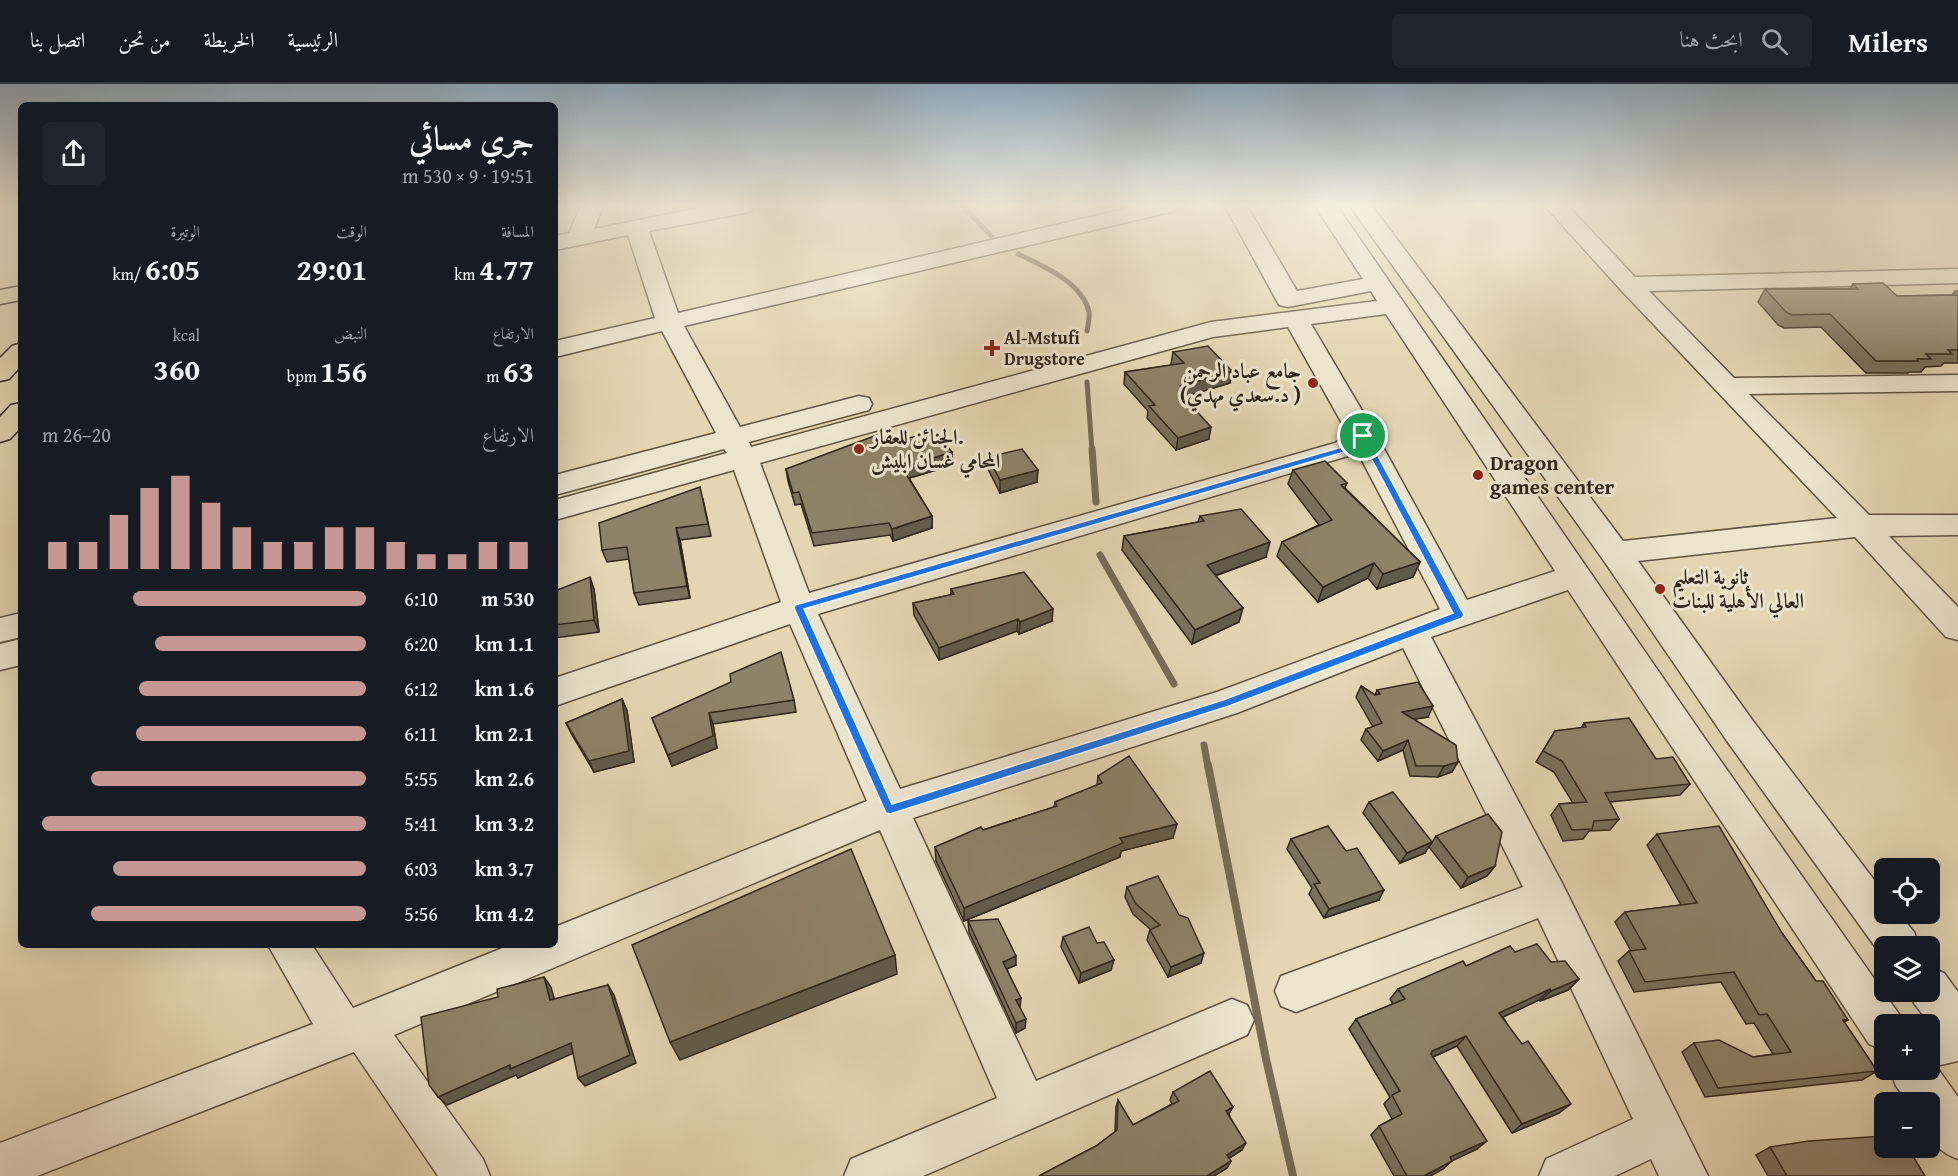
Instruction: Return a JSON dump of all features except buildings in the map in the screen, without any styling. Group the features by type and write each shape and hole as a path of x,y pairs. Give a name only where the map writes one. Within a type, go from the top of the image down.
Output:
{"main road":[{"path":"0,297 18,294"},
{"path":"0,373 18,354"},
{"path":"0,433 18,414"}],"street":[{"path":"647,257 669,322 738,448 798,608 1025,1108"},
{"path":"558,348 948,257"},
{"path":"1264,257 1459,615"},
{"path":"1360,257 1874,1014"},
{"path":"1398,257 1615,553 1740,731 1892,936"},
{"path":"1603,257 1863,526 1958,628"},
{"path":"1628,284 1958,276"},
{"path":"558,484 738,448 1293,310 1385,294"},
{"path":"1726,386 1958,383"},
{"path":"558,691 798,608 1345,449 1363,436"},
{"path":"558,509 738,448"},
{"path":"1615,553 1863,526 1958,525"},
{"path":"558,946 890,809 1225,703 1411,631 1575,576"},
{"path":"0,630 18,626"},
{"path":"1411,631 1548,896 1684,1176"},
{"path":"0,657 18,653"},
{"path":"1296,991 1548,896"},
{"path":"291,948 466,1176"},
{"path":"0,1167 353,1030 552,948"},
{"path":"1939,1002 1958,1027"},
{"path":"868,1176 1232,1020"},
{"path":"1940,1043 1958,1039"},
{"path":"1919,1080 1958,1136"},
{"path":"1563,1176 1661,1130"}],"waterway":[{"path":"1024,257 1060,276 1078,292 1089,312 1087,331"},
{"path":"1087,382 1092,451"},
{"path":"1092,449 1096,502"},
{"path":"1100,555 1174,684"},
{"path":"1204,745 1208,767"},
{"path":"1208,765 1266,1059 1293,1176"}],"place":[{"name":"Al-Mstufi Drugstore","path":"992,348"},
{"name":"جامع عباد الرحمن (د.سعدي مهدي )","path":"1313,383"},
{"name":"الجنائن للعقار. المحامي غسان ابليش","path":"859,449"},
{"name":"Dragon games center","path":"1478,475"},
{"name":"ثانوية التعليم العالي الأهلية للبنات","path":"1660,589"}],"route":[{"path":"1363,436 1459,615 1411,631 1225,703 890,809 798,608 1345,449 1363,436"}]}
